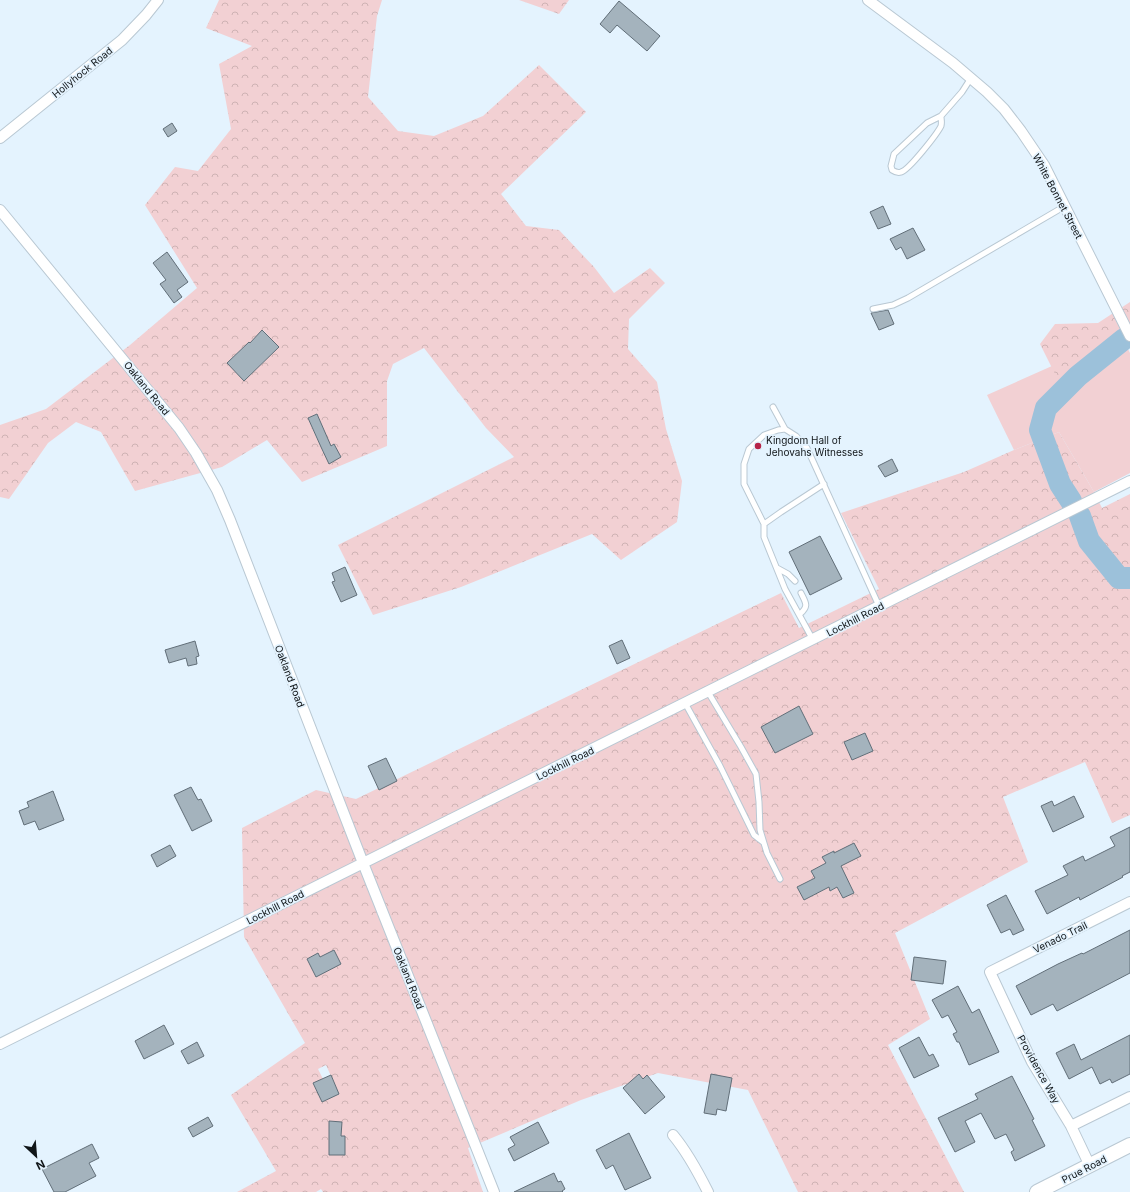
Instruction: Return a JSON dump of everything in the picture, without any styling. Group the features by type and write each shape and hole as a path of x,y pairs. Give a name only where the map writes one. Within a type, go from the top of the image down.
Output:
{"main road":[{"name":"Prue Road","path":"1037,1192 1130,1145"}],"street":[{"name":"Hollyhock Road","path":"0,138 122,40 158,0"},
{"name":"White Bonnet Street","path":"868,0 971,78 1004,110 1021,131 1044,165 1130,336"},
{"name":"Oakland Road","path":"0,210 179,428 196,453 217,490 494,1192"},
{"name":"Lockhill Road","path":"0,1044 1130,481"},
{"name":"Venado Trail","path":"990,972 1130,902"},
{"name":"Providence Way","path":"990,972 1032,1062 1071,1126 1090,1166"},
{"path":"1071,1126 1130,1097"},
{"path":"673,1135 684,1149 708,1192"}],"lane":[{"path":"941,116 942,124 938,132 909,168 902,172 892,170 891,166 894,154 927,123 941,116 962,92 971,78"},
{"path":"873,309 893,305 908,298 1065,206"},
{"path":"773,407 785,429 796,436 808,448 879,606"},
{"path":"785,429 778,430 764,436 749,449 744,464 744,484 764,524 764,537 784,588 800,614 813,640"},
{"path":"764,524 824,484"},
{"path":"777,568 788,574 795,581"},
{"path":"800,614 805,609 806,602 802,593"},
{"path":"708,692 756,774 760,830 780,879"},
{"path":"685,703 720,766 754,835 764,842"}],"green space":[{"path":"219,0 382,0 377,16 368,97 398,131 434,136 483,116 539,65 586,112 501,194 526,226 559,230 594,267 614,293 650,268 665,283 629,319 628,349 657,382 666,429 682,481 677,522 621,560 592,534 461,587 373,615 338,545 514,457 486,428 424,348 393,364 387,381 387,446 302,482 267,440 222,467 135,491 101,432 76,422 48,443 9,499 0,497 0,425 46,409 130,345 197,288 145,205 175,167 198,171 231,129 219,64 252,46 206,28","holes":["263,330 279,347 244,381 227,363","317,414 326,435 317,439 308,418","334,444 341,457 329,463 322,450"]},
{"path":"519,0 569,0 559,14"},
{"path":"1130,302 1130,345 1058,380 1040,344 1055,324 1098,323"},
{"path":"1127,347 1130,353 1130,473 1094,492 1059,432 1014,450 987,395 1052,366 1059,379"},
{"path":"1059,432 1102,508 1130,494 1130,815 1112,823 1085,762 1003,797 1028,862 895,933 930,1019 888,1045 964,1192 798,1192 748,1090 658,1073 581,1100 468,1148 483,1192 323,1192 321,1189 316,1192 237,1192 276,1171 231,1095 305,1043 244,937 242,828 316,790 356,799 781,593 799,628 879,589 841,513 964,472","holes":["799,707 813,734 775,753 761,727","865,733 873,751 852,760 845,742","833,851 854,893 843,898 837,887 831,891 829,887 804,900 797,887 815,878 811,871 826,863 822,857","334,950 341,964 316,977 307,959 318,953 320,957","326,1065 339,1094 322,1102 313,1083 323,1079 318,1069","329,1121 341,1122 341,1136 345,1136 345,1155 329,1155"]}],"building":[{"path":"619,1 660,36 647,51 617,25 610,33 600,24"},
{"path":"172,123 177,131 168,137 163,129"},
{"path":"883,206 891,224 878,229 870,212"},
{"path":"913,228 925,250 907,259 901,247 896,250 890,239"},
{"path":"167,252 188,282 177,290 182,297 174,303 160,284 166,280 153,263"},
{"path":"888,310 894,324 879,330 871,313"},
{"path":"262,330 279,347 244,381 227,363 249,342 250,343"},
{"path":"317,414 331,446 334,444 341,457 329,464 308,418"},
{"path":"892,459 898,471 885,477 878,466"},
{"path":"820,536 842,579 810,595 789,552"},
{"path":"345,567 357,595 341,602 332,582 335,581 332,573"},
{"path":"622,640 630,658 617,664 609,646"},
{"path":"195,641 199,656 196,657 197,664 188,666 186,658 169,663 165,650"},
{"path":"799,706 813,734 775,753 761,727"},
{"path":"865,733 873,751 852,760 844,742"},
{"path":"386,758 397,781 379,790 368,766"},
{"path":"191,787 198,800 201,799 212,821 192,831 174,795"},
{"path":"53,791 64,820 39,830 35,821 24,825 19,811 29,807 27,802"},
{"path":"1074,796 1084,817 1053,832 1041,806 1052,801 1054,806"},
{"path":"1130,827 1130,872 1080,900 1079,897 1047,914 1035,891 1068,875 1063,866 1083,856 1085,861 1115,846 1110,837"},
{"path":"854,843 861,856 841,866 854,893 843,898 837,887 830,891 829,887 804,900 797,887 815,878 811,871 826,863 822,857"},
{"path":"170,845 176,856 157,867 151,855"},
{"path":"1006,895 1024,930 1013,935 1010,929 1001,933 987,905"},
{"path":"1130,930 1130,973 1057,1011 1053,1004 1031,1015 1016,986 1058,964 1082,953 1083,954"},
{"path":"334,950 341,964 316,977 307,959 318,953 320,957"},
{"path":"914,957 946,961 943,984 911,980"},
{"path":"958,986 972,1013 979,1009 999,1052 969,1065 959,1042 957,1042 953,1034 957,1032 948,1015 942,1018 932,1000"},
{"path":"164,1025 174,1044 144,1059 135,1041"},
{"path":"1130,1035 1130,1074 1112,1083 1110,1079 1100,1084 1092,1067 1069,1079 1056,1053 1074,1044 1081,1060"},
{"path":"919,1037 929,1056 933,1054 939,1066 914,1078 899,1048"},
{"path":"197,1042 204,1056 188,1064 181,1051"},
{"path":"639,1074 643,1079 647,1075 665,1097 645,1114 623,1088"},
{"path":"711,1074 732,1078 726,1111 717,1109 716,1115 704,1113"},
{"path":"331,1075 339,1094 322,1102 313,1083"},
{"path":"1012,1076 1034,1119 1032,1120 1045,1146 1015,1161 1011,1152 1014,1150 1006,1134 995,1139 981,1113 965,1121 975,1142 955,1152 938,1118 978,1099 975,1094"},
{"path":"208,1117 213,1126 193,1137 188,1128"},
{"path":"329,1121 342,1122 341,1136 345,1136 345,1155 329,1155"},
{"path":"538,1122 549,1143 514,1161 508,1149 515,1145 510,1137"},
{"path":"629,1133 651,1178 625,1190 613,1165 606,1169 596,1150"},
{"path":"92,1144 99,1158 89,1163 96,1176 65,1192 54,1192 42,1169"},
{"path":"554,1173 558,1182 561,1181 565,1189 562,1191 563,1192 514,1192"}],"waterway":[{"path":"1071,501 1060,484 1040,430 1046,408 1078,376 1124,339"},
{"path":"1080,516 1089,541 1119,578 1130,578"}],"place":[{"name":"Kingdom Hall of Jehovahs Witnesses","path":"758,446"}]}
